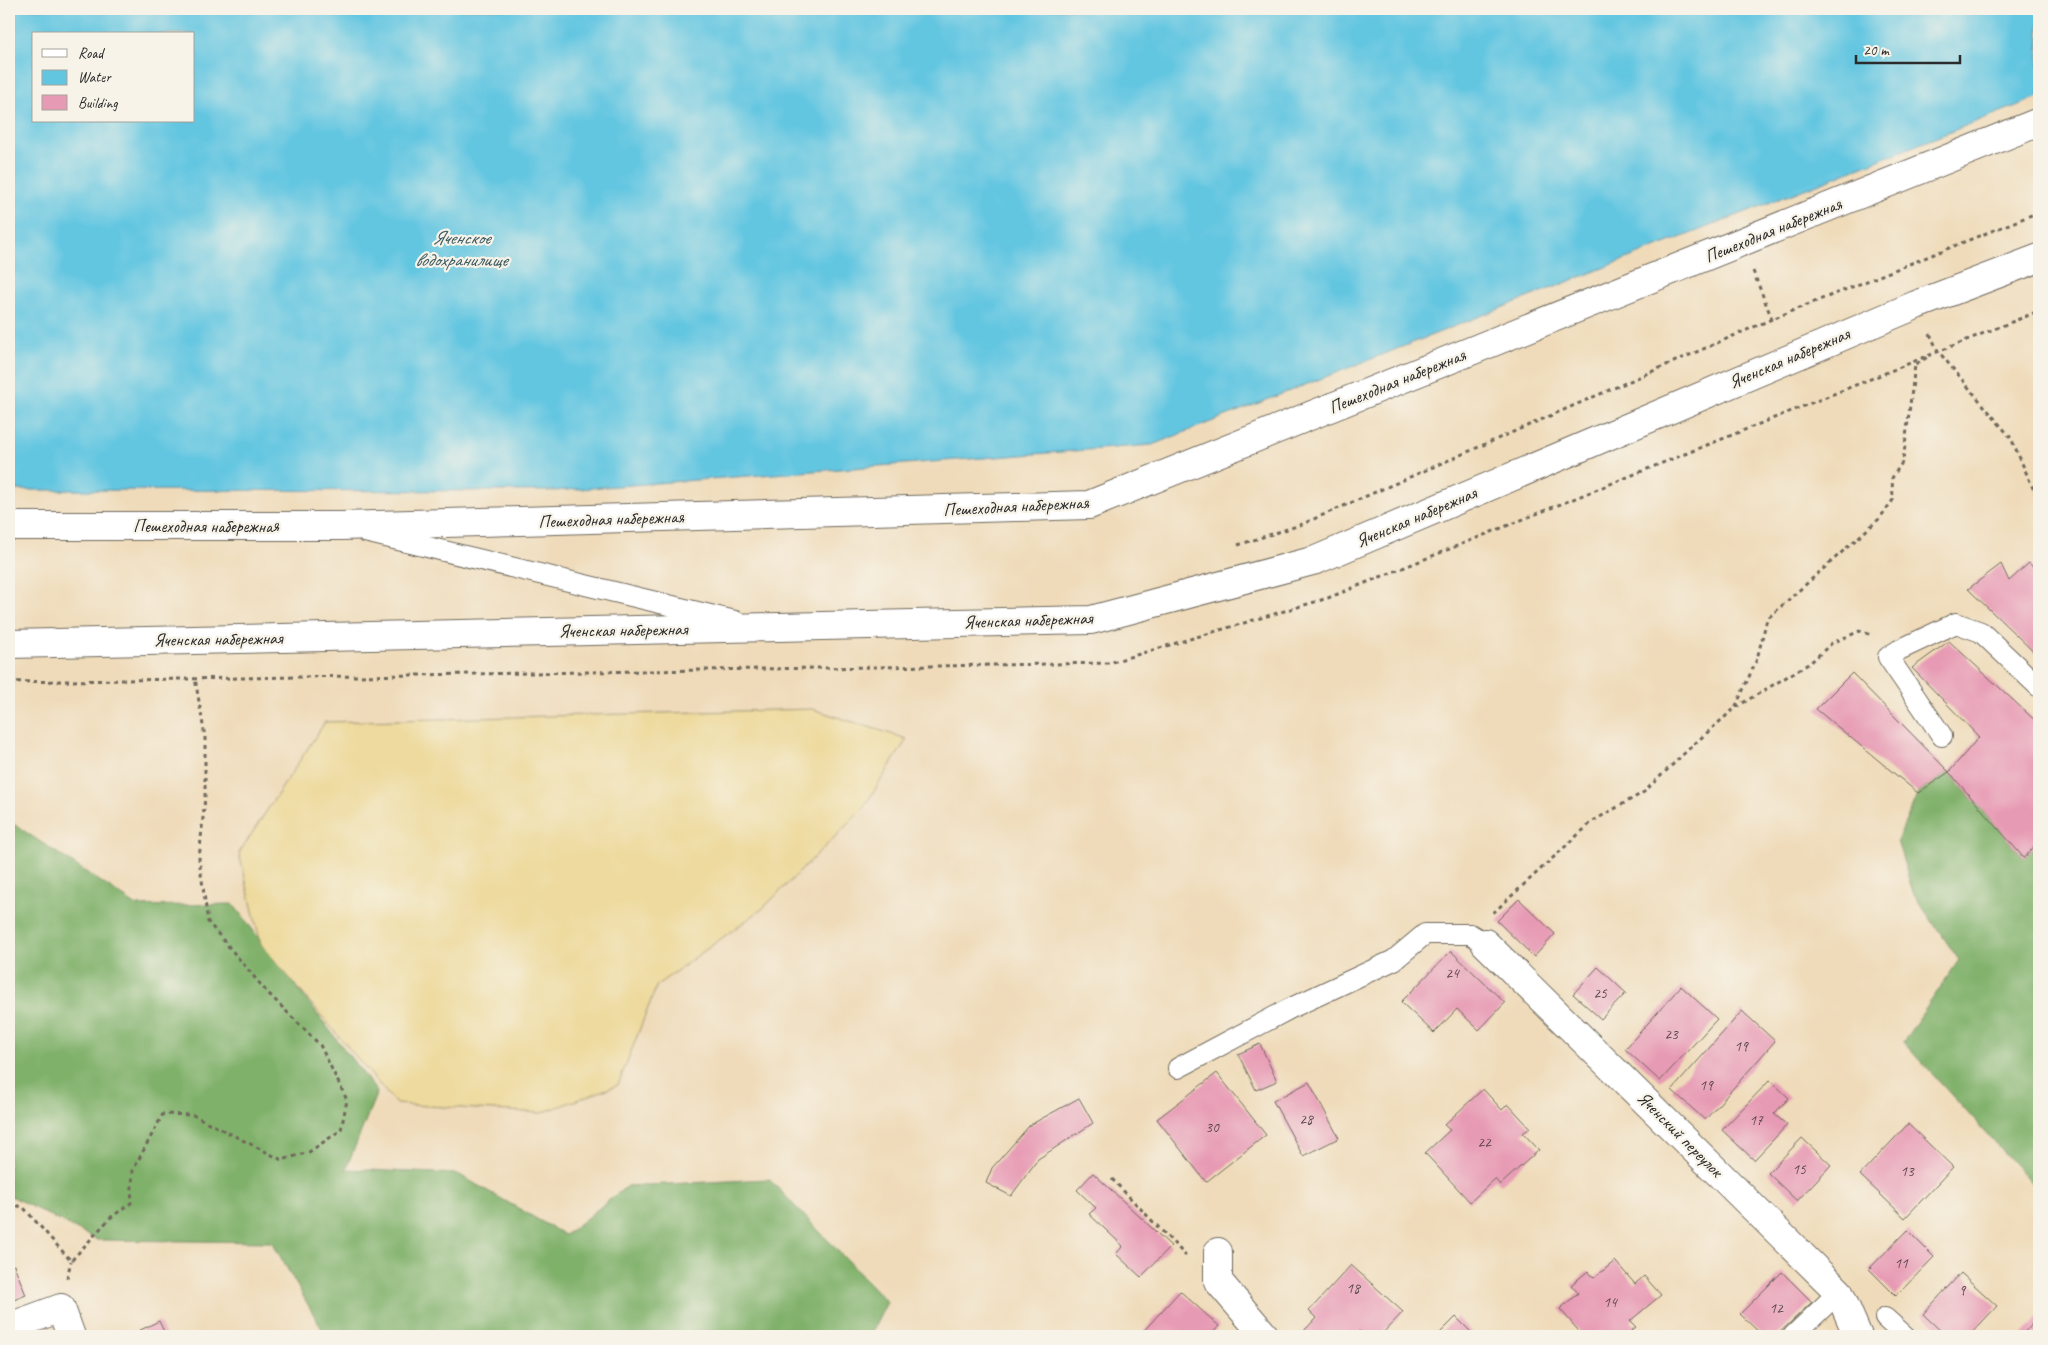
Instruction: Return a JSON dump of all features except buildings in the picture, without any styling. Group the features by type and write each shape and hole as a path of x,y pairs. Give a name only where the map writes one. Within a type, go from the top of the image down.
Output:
{"street":[{"name":"Пешеходная набережная","path":"9,526 341,526 1089,505 2039,122"},
{"name":"Яченская набережная","path":"9,644 1091,620 1316,560 1916,304 2039,258"},
{"name":"Яченский переулок","path":"1485,943 1839,1292 1858,1336"},
{"path":"1218,1252 1218,1281 1245,1316 1265,1336"},
{"path":"9,1327 61,1308 71,1336"}],"lane":[{"path":"341,526 761,627"},
{"path":"1942,736 1888,658 1899,650 1956,623 1981,632 2039,687"},
{"path":"1178,1068 1291,1008 1394,960 1426,934 1470,934 1485,943"},
{"path":"1793,1336 1839,1292"},
{"path":"1885,1318 1906,1336"}],"path":[{"path":"1742,242 1772,319"},
{"path":"1916,304 1938,350 2011,438 2039,502"},
{"path":"1735,708 1757,659 1767,619 1879,519 1894,500 1892,478 1903,461 1915,365 1938,350"},
{"path":"1485,943 1492,914 1517,890 1593,821 1644,792 1735,708 1810,663 1832,644 1860,631 1885,638 1899,650"},
{"path":"9,1204 24,1207 70,1261 110,1218 130,1203 133,1170 163,1114 194,1115 282,1160 308,1152 341,1130 347,1100 320,1045 266,991 208,922 199,859 205,798 205,737 195,678"},
{"path":"1112,1179 1193,1263 1218,1281"}],"green space":[{"path":"1949,772 2024,858 2039,841 2039,1191 1903,1042 1959,960 1914,895 1897,841 1918,793"},
{"path":"9,821 137,906 233,904 377,1092 346,1169 458,1174 565,1235 627,1186 769,1179 887,1302 870,1336 326,1336 272,1242 97,1240 9,1195"}],"sand":[{"path":"812,709 907,739 862,810 762,909 657,985 618,1085 541,1113 396,1104 261,944 239,853 325,722"}],"water":[{"name":"Яченское водохранилище","path":"9,9 2039,9 2039,97 1152,445 553,491 9,490"}]}
